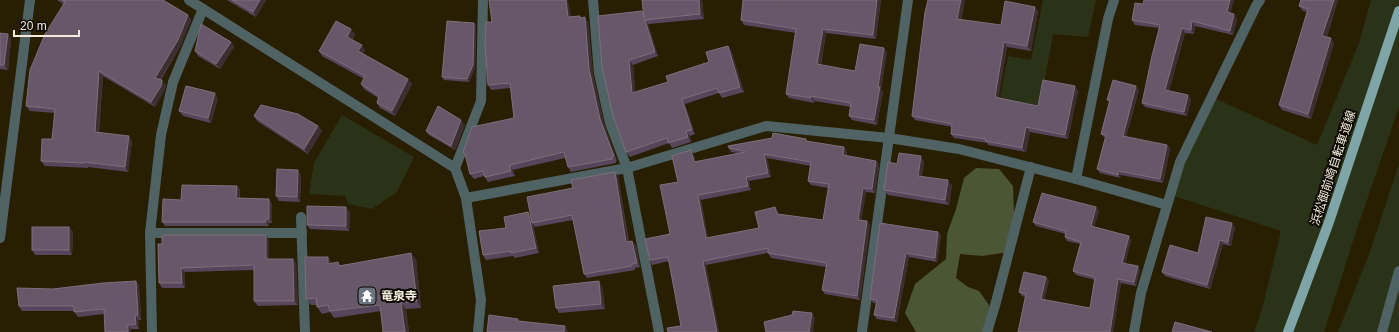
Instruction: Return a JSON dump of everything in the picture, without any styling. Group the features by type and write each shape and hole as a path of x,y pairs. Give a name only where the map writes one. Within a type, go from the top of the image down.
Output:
{"main road":[{"name":"浜松御前崎自転車道線","path":"1288,332 1329,222 1399,11"}],"street":[{"path":"0,238 2,200 30,0"},
{"path":"189,0 455,168 466,198 481,300 478,332"},
{"path":"455,168 481,102 483,0"},
{"path":"594,0 599,73 610,123 627,168 659,332"},
{"path":"862,332 908,0"},
{"path":"1076,179 1108,19 1114,0"},
{"path":"1134,332 1141,293 1182,159 1260,0"},
{"path":"152,332 150,233 161,134 173,82 203,9"},
{"path":"466,198 627,168 766,126 889,138 959,149 1076,179 1168,205"},
{"path":"987,332 1031,167"},
{"path":"302,216 305,332"},
{"path":"150,233 302,233"},
{"path":"1382,332 1399,271"}],"green space":[{"path":"1043,0 1096,0 1088,37 1053,34 1040,106 1000,97 1008,56 1031,60"},
{"path":"1371,0 1399,0 1399,107 1357,229 1324,332 1254,332 1262,309 1281,231 1171,195 1212,97 1317,145 1359,43"},
{"path":"342,115 414,157 397,192 372,209 348,204 345,196 309,194 314,163"},
{"path":"1399,164 1399,332 1338,332 1371,249"},
{"path":"976,168 999,169 1013,186 1014,214 1009,252 982,256 960,254 956,278 968,287 979,291 989,305 987,332 916,332 905,313 915,284 946,259 947,234 956,209 964,178"}],"building":[{"path":"62,0 163,0 188,15 178,40 155,78 162,80 161,86 151,102 99,71 95,132 129,136 125,167 84,162 41,161 42,139 52,139 55,109 26,106 30,70 45,34 65,2"},
{"path":"232,0 260,0 253,12"},
{"path":"489,0 566,0 568,17 585,17 589,69 600,119 614,156 612,156 612,159 568,167 564,152 510,165 511,171 485,177 483,171 470,174 465,154 463,152 472,127 514,118 510,83 488,85 485,45 486,22 492,22"},
{"path":"642,0 699,0 700,14 645,20 655,52 629,60 632,93 668,82 666,76 709,62 706,52 728,46 740,87 719,93 717,88 682,99 692,130 686,131 688,137 668,143 667,138 626,152 613,116 602,67 598,16 642,11 644,18"},
{"path":"743,0 877,0 873,35 823,29 817,64 855,71 860,44 884,48 878,87 880,87 874,120 849,116 851,103 811,96 811,98 786,94 796,29 741,20"},
{"path":"928,0 961,0 957,19 1001,25 1005,1 1035,7 1027,46 1004,42 995,97 1038,106 1043,80 1075,86 1065,135 1026,127 1022,148 985,141 986,139 951,134 952,124 912,116 925,12"},
{"path":"1144,0 1230,0 1227,12 1234,14 1230,31 1192,21 1191,30 1182,28 1165,90 1188,95 1184,112 1142,103 1160,25 1132,20 1135,3 1143,4"},
{"path":"1301,0 1334,0 1322,36 1331,38 1308,114 1279,105 1308,9 1299,6"},
{"path":"336,21 351,29 347,37 362,45 358,51 408,79 392,111 377,103 379,96 361,84 365,76 319,51"},
{"path":"447,21 474,23 473,65 467,79 442,77"},
{"path":"201,24 231,42 216,64 195,51"},
{"path":"0,33 8,34 4,65 0,65"},
{"path":"1113,80 1136,86 1123,136 1167,145 1160,179 1119,171 1118,175 1097,169 1106,135 1101,134 1110,100 1107,100"},
{"path":"186,86 215,93 208,118 179,111"},
{"path":"261,105 298,114 318,126 304,149 254,116"},
{"path":"438,106 461,120 451,146 426,131"},
{"path":"773,133 806,139 806,141 844,147 843,155 876,161 872,189 863,188 858,220 867,221 857,296 822,290 827,263 768,253 768,248 703,261 717,332 668,332 667,328 681,326 668,257 650,260 645,239 670,234 660,185 678,182 672,156 691,150 694,162 745,152 729,148 728,146 772,138","holes":["764,154 811,162 808,181 829,184 823,220 777,214 775,207 755,212 759,228 706,238 698,195 748,186 746,177 768,173"]},
{"path":"899,153 921,156 918,176 948,180 945,200 884,190 888,162 897,164"},
{"path":"277,169 298,170 297,197 276,196"},
{"path":"615,172 626,242 632,241 637,263 632,264 632,266 584,274 572,215 532,223 527,197 573,188 571,180"},
{"path":"182,185 237,186 236,198 269,199 269,219 266,219 266,222 162,222 163,199 181,200"},
{"path":"1042,193 1096,207 1091,226 1129,236 1122,263 1138,266 1134,282 1118,279 1110,332 1018,332 1026,294 1019,292 1024,272 1046,277 1041,299 1090,308 1095,277 1073,271 1081,242 1065,237 1066,231 1033,222"},
{"path":"307,206 346,207 346,226 307,225"},
{"path":"528,212 536,248 511,253 511,251 483,255 479,231 506,228 504,217"},
{"path":"1206,217 1232,223 1228,242 1220,240 1207,285 1162,272 1170,245 1198,253"},
{"path":"880,223 938,232 935,258 906,253 894,318 874,315 877,300 870,299"},
{"path":"32,227 69,227 69,250 32,250"},
{"path":"162,235 266,235 266,259 293,259 294,301 254,301 254,265 181,268 182,283 159,283 158,244 162,244"},
{"name":"竜泉寺","path":"411,253 417,301 401,303 405,332 383,332 380,305 330,311 328,305 317,307 316,298 306,299 305,257 328,257 328,264 338,262 339,266"},
{"path":"136,281 138,315 135,315 136,324 128,325 128,332 105,332 104,309 74,312 74,306 19,306 17,288 53,289"},
{"path":"599,281 601,304 556,308 553,286"},
{"path":"793,311 812,313 809,332 766,332 764,322 792,315"},
{"path":"489,315 518,319 518,321 565,326 564,332 487,332"},
{"path":"1175,322 1212,332 1172,332"}],"place":[{"name":"竜泉寺","path":"367,296"}]}
